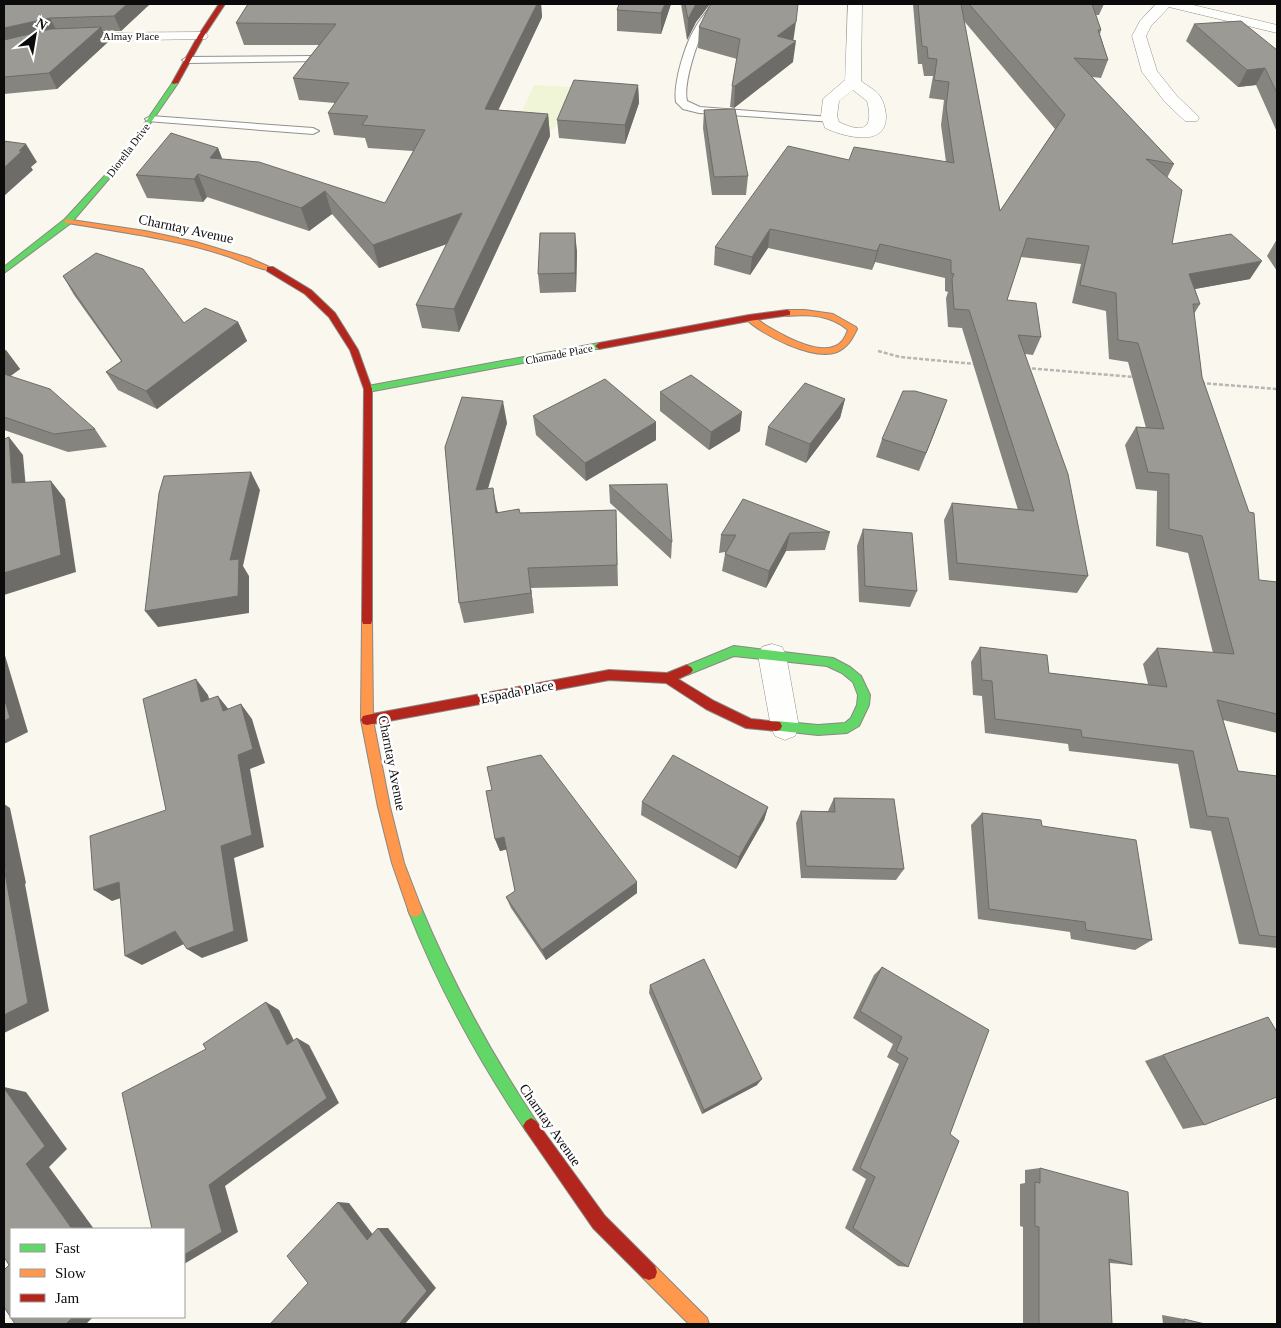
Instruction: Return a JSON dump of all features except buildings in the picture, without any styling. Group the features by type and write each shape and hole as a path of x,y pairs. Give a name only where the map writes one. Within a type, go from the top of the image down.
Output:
{"street":[{"name":"Diorella Drive","path":"4,271 68,221 123,159 172,88 201,36 222,4"},
{"path":"853,82 855,4"},
{"path":"1164,4 1145,24 1139,36 1150,72 1171,98 1191,118"},
{"path":"1173,4 1277,29"},
{"name":"Almay Place","path":"4,51 58,39 80,37 201,36"},
{"path":"853,82 874,99 876,124 872,130 854,133 840,130 831,125 829,115 831,99 853,82"},
{"path":"829,115 852,108 876,106"},
{"name":"Charntay Avenue","path":"68,221 203,246 231,253 267,268 297,285 331,314 350,341 368,389 367,720 384,807 398,863 424,933 465,1021 508,1092 599,1222 701,1324"},
{"name":"Chamade Place","path":"368,389 790,312 810,312 840,318 853,328 848,343"},
{"path":"749,318 797,346 819,350 838,349 848,343"},
{"name":"Espada Place","path":"367,720 608,675 668,678 734,651 829,661 857,678 864,695 860,713 855,722 847,728 818,730 750,724 710,704 668,678"},
{"path":"772,655 785,727"}],"lane":[{"path":"717,4 697,33 684,77 680,98 682,102 690,108 699,110 829,115"},
{"path":"187,60 315,59"},
{"path":"151,119 313,130"}],"path":[{"path":"848,343 900,357 976,364"},
{"path":"1023,368 1140,378"},
{"path":"1199,382 1277,389"}],"green space":[{"path":"534,85 571,87 554,129 515,126"}],"traffic: fast":[{"path":"4,271 68,221 123,159 175,83"},
{"path":"368,389 599,346"},
{"path":"687,670 734,651 829,661 846,670 857,679 864,695 863,705 855,722 847,728 818,730 776,726"},
{"path":"415,910 426,939 466,1021 497,1074 531,1126"}],"traffic: slow":[{"path":"68,221 196,244 246,259 270,269"},
{"path":"749,318 789,341 805,348 820,351 834,350 846,343 853,329 838,319 822,314 805,312 787,313"},
{"path":"367,621 367,720 384,807 398,863 415,910"},
{"path":"649,1272 701,1324"}],"traffic: jam":[{"path":"175,83 201,36 222,4"},
{"path":"270,269 308,292 332,315 354,350 368,389 367,621"},
{"path":"599,346 749,318 787,313"},
{"path":"367,720 609,675 668,678 687,670"},
{"path":"668,678 710,705 750,724 776,726"},
{"path":"531,1126 599,1222 649,1272"}]}
